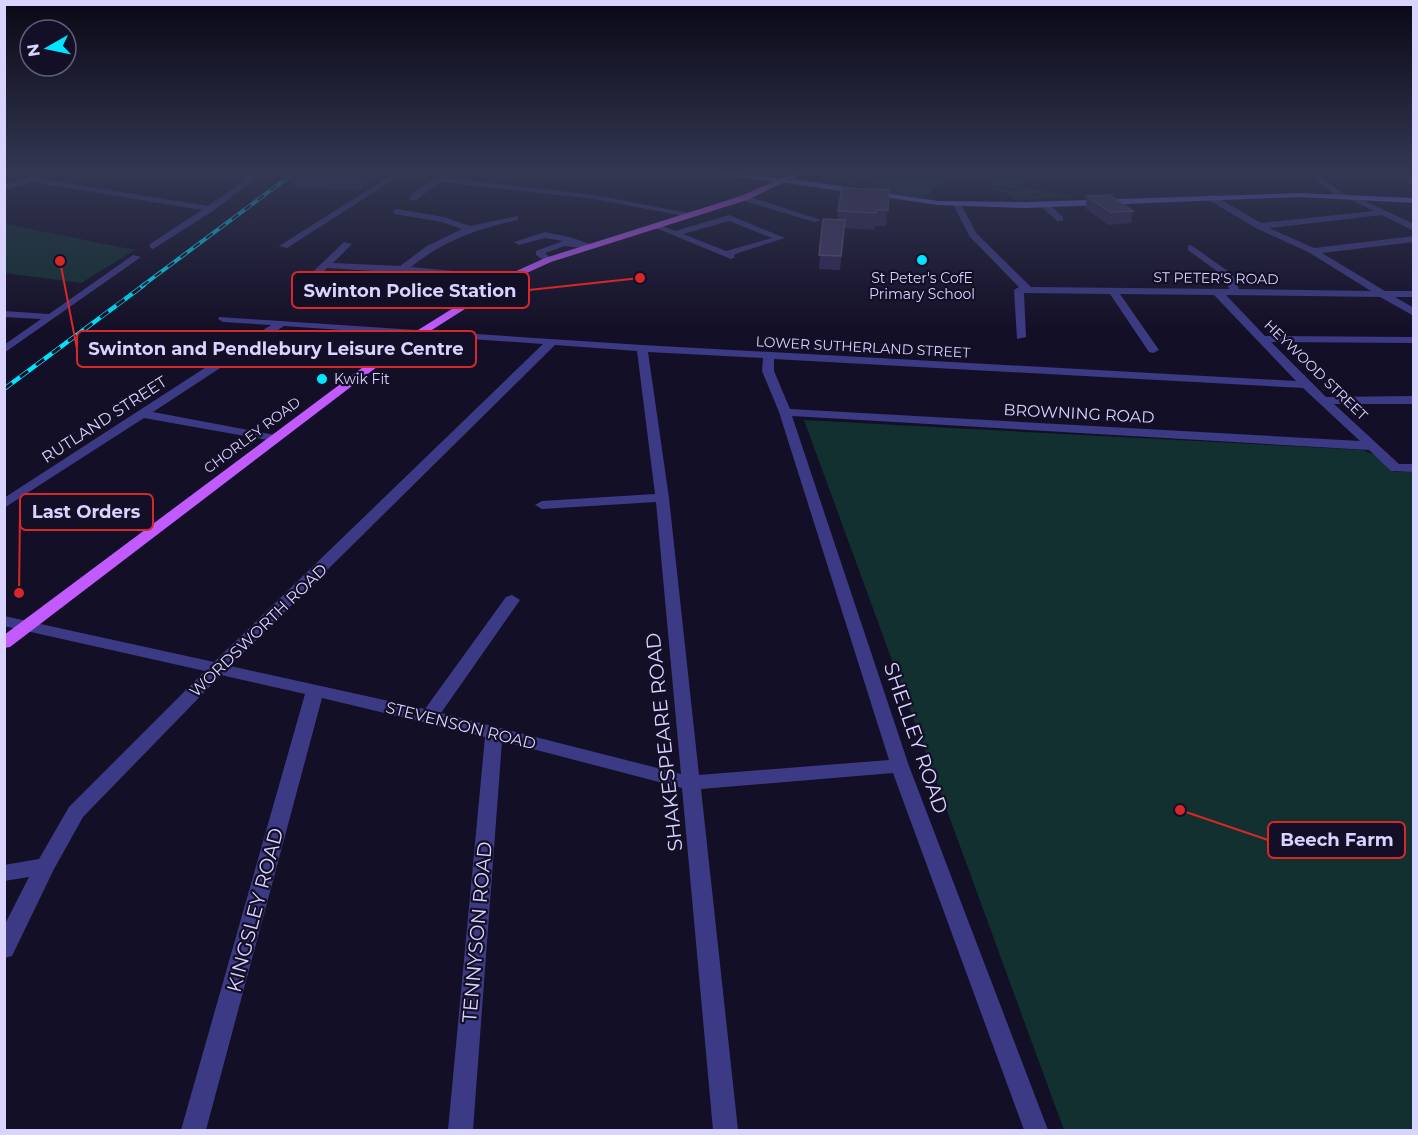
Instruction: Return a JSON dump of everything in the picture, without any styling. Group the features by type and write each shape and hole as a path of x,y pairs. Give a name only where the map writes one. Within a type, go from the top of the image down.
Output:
{"main road":[{"name":"CHORLEY ROAD","path":"4,643 418,333 506,279 548,260 655,226"}],"street":[{"path":"153,246 184,226"},
{"path":"284,246 315,226"},
{"path":"461,226 467,228"},
{"path":"403,269 423,252 467,228 477,226"},
{"path":"655,226 729,255 782,238 748,226"},
{"path":"674,234 703,226"},
{"path":"967,226 1023,290 1021,337"},
{"path":"1259,226 1313,251 1413,313"},
{"path":"519,242 545,235 590,246"},
{"path":"1313,251 1413,239"},
{"path":"548,260 538,253 565,242 579,242"},
{"path":"302,287 347,244"},
{"path":"1191,248 1229,276 1235,292"},
{"path":"4,350 136,257"},
{"path":"327,265 403,269 506,279"},
{"path":"363,287 382,268"},
{"name":"ST PETER'S ROAD","path":"1023,290 1413,294"},
{"path":"1113,291 1153,350"},
{"name":"HEYWOOD STREET","path":"1217,292 1306,385 1396,468 1413,468"},
{"path":"4,314 51,316"},
{"name":"LOWER SUTHERLAND STREET","path":"224,319 769,356 1306,385"},
{"name":"RUTLAND STREET","path":"4,504 282,323"},
{"path":"1264,343 1413,340"},
{"name":"WORDSWORTH ROAD","path":"4,949 45,866 76,812 218,668 552,342"},
{"name":"SHAKESPEARE ROAD","path":"642,348 662,498 726,1131"},
{"name":"SHELLEY ROAD","path":"769,356 768,371 784,412 900,766 1036,1131"},
{"path":"1325,401 1413,400"},
{"name":"BROWNING ROAD","path":"784,412 1372,446"},
{"path":"143,414 274,439"},
{"path":"542,505 662,498"},
{"path":"429,716 512,600"},
{"name":"STEVENSON ROAD","path":"4,621 114,643 429,716 690,783 900,766"},
{"name":"KINGSLEY ROAD","path":"194,1131 315,690"},
{"name":"TENNYSON ROAD","path":"460,1131 494,733"},
{"path":"4,873 45,866"}],"green space":[{"path":"6,226 135,250 81,283 5,273"},
{"path":"804,420 1363,450 1377,456 1394,472 1413,472 1413,1130 1064,1130"}],"building":[{"path":"822,226 844,226 841,256 819,255"}],"railway":[{"path":"142,286 223,226"},
{"path":"4,389 144,285"}],"place":[{"name":"St Peter's CofE Primary School","path":"922,260"},
{"name":"Swinton and Pendlebury Leisure Centre","path":"60,261"},
{"name":"Swinton Police Station","path":"640,278"},
{"name":"Kwik Fit","path":"322,379"},
{"name":"Last Orders","path":"19,593"},
{"name":"Beech Farm","path":"1180,810"}]}
